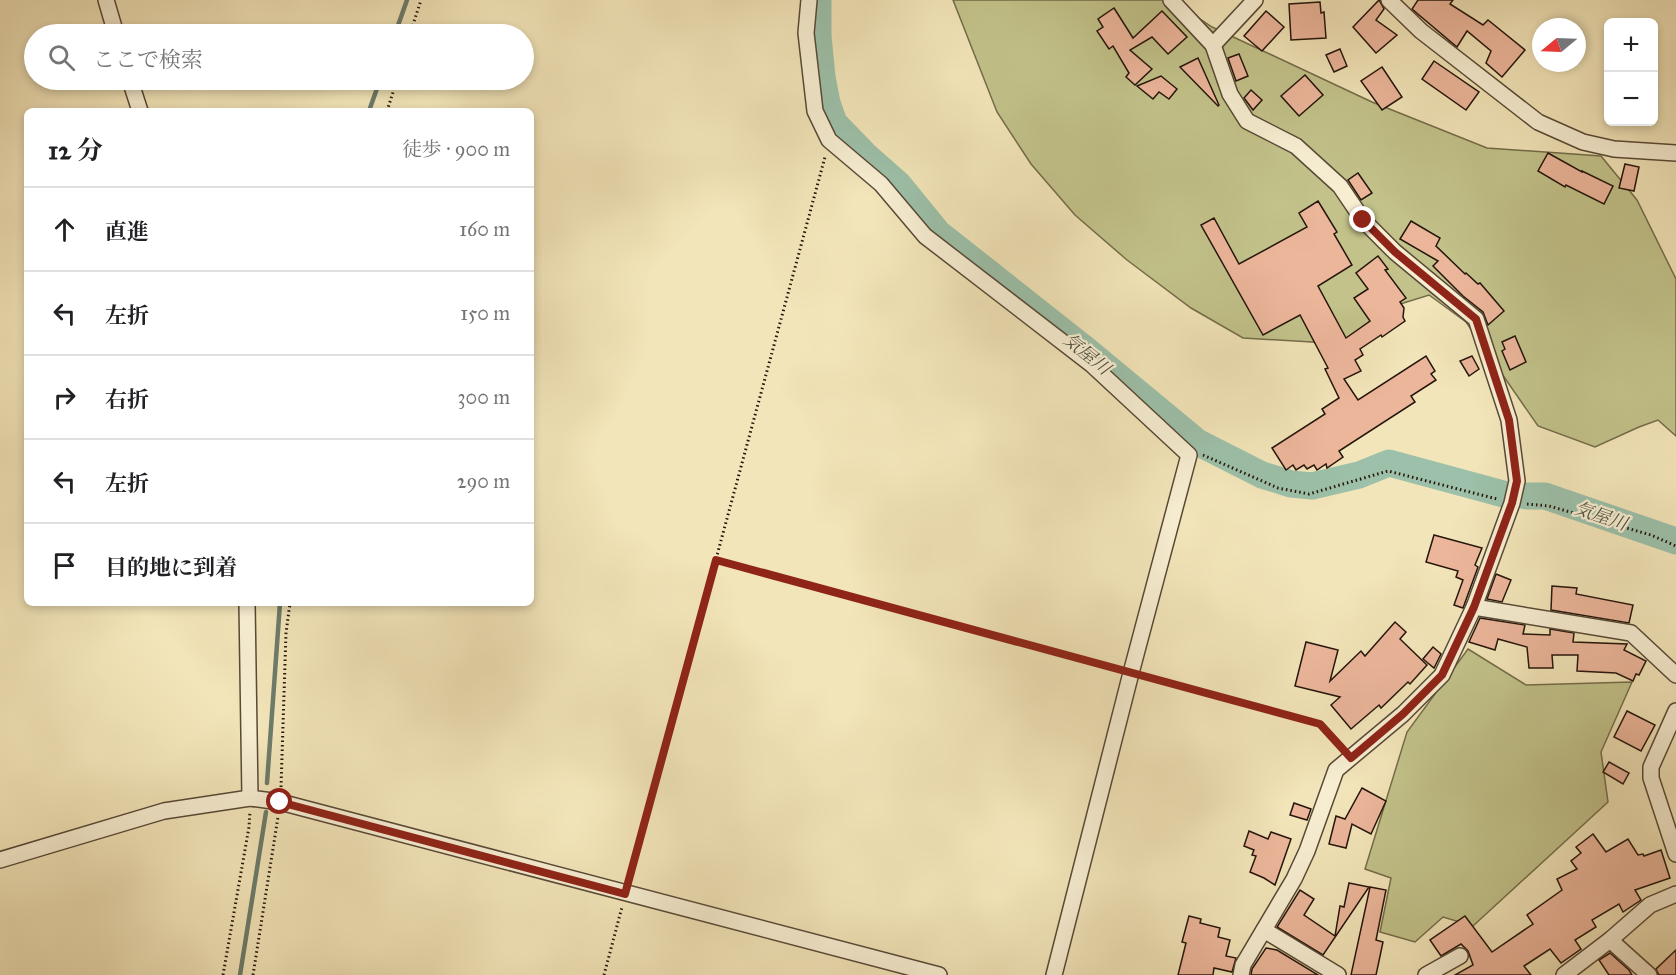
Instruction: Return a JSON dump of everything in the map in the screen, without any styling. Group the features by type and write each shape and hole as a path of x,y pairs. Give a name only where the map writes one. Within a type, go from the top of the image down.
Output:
{"street":[{"path":"106,0 113,24"},
{"path":"809,0 806,33 815,111 829,140 881,184 925,236 1091,364 1189,455 1053,975"},
{"path":"1171,0 1213,45 1230,94 1247,121 1296,146 1340,186 1363,220 1395,252 1476,319 1509,420 1517,481 1512,503 1474,607 1442,675 1403,714 1336,770 1294,879 1243,965 1241,975"},
{"path":"1213,45 1255,0"},
{"path":"1389,0 1421,31 1538,122 1583,142 1614,149 1676,153"},
{"path":"133,90 139,108"},
{"path":"247,606 250,798"},
{"path":"1474,607 1631,633 1676,675"},
{"path":"1676,711 1651,767 1651,778 1676,854"},
{"path":"0,860 164,811 250,798 280,802 939,975"},
{"path":"1571,973 1650,905 1676,894"},
{"path":"1264,930 1338,975"},
{"path":"1610,940 1649,975"},
{"path":"1426,975 1460,956"}],"path":[{"path":"413,24 421,0"},
{"path":"388,108 394,90"},
{"path":"604,975 829,140"},
{"path":"1189,455 1203,455 1278,488 1309,494 1388,471 1512,503 1550,506 1651,535 1676,546"},
{"path":"716,560 1320,724 1351,758"},
{"path":"224,975 249,827 250,798"}],"green space":[{"path":"953,0 1172,0 1212,27 1372,102 1487,148 1601,156 1637,200 1676,279 1676,436 1658,420 1595,447 1538,426 1466,322 1429,295 1394,306 1345,344 1243,338 1191,308 1127,260 1075,215 1031,164 997,112"},
{"path":"1468,649 1526,685 1632,682 1601,752 1608,802 1473,926 1443,917 1415,942 1380,932 1391,878 1365,869 1407,732"}],"building":[{"path":"1379,0 1384,9 1376,20 1397,35 1376,53 1353,27"},
{"path":"1418,0 1453,0 1450,4 1483,25 1488,20 1525,50 1502,77 1486,63 1491,51 1467,31 1457,47 1412,9"},
{"path":"1320,2 1321,13 1324,12 1326,38 1291,40 1289,4"},
{"path":"1114,8 1133,38 1162,11 1187,37 1168,54 1152,37 1130,50 1152,69 1135,85 1126,77 1129,73 1113,46 1109,49 1097,31 1103,27 1098,19"},
{"path":"1266,11 1284,27 1262,51 1244,36"},
{"path":"1340,49 1347,66 1334,72 1326,55"},
{"path":"1239,54 1248,76 1236,81 1228,58"},
{"path":"1198,58 1219,105 1218,106 1180,67"},
{"path":"1434,61 1479,92 1466,110 1422,79"},
{"path":"1382,67 1402,97 1382,110 1361,81"},
{"path":"1305,75 1323,95 1299,116 1281,96"},
{"path":"1161,76 1177,89 1169,99 1159,92 1153,99 1137,86"},
{"path":"1251,90 1262,100 1253,110 1244,98"},
{"path":"1548,153 1613,186 1604,204 1566,185 1565,187 1538,171"},
{"path":"1625,164 1639,167 1634,191 1619,188"},
{"path":"1358,173 1372,193 1361,200 1348,180"},
{"path":"1318,201 1337,232 1334,234 1352,265 1318,286 1346,338 1370,321 1354,298 1368,289 1356,273 1378,256 1388,269 1385,270 1406,298 1400,302 1404,308 1405,321 1360,349 1363,355 1355,360 1361,371 1344,379 1358,400 1426,356 1435,371 1431,374 1436,380 1411,396 1415,402 1339,451 1343,457 1327,468 1326,464 1317,470 1314,465 1307,469 1304,465 1296,470 1293,465 1286,470 1272,448 1325,414 1322,409 1339,398 1325,369 1328,368 1300,315 1263,335 1201,225 1214,218 1239,264 1307,227 1299,213"},
{"path":"1411,221 1440,238 1436,246 1465,274 1478,284 1480,283 1504,311 1488,325 1483,312 1433,266 1438,261 1400,239"},
{"path":"1515,336 1526,362 1510,370 1502,351 1505,349 1502,342"},
{"path":"1472,356 1479,369 1469,376 1460,361"},
{"path":"1434,535 1482,548 1475,565 1478,567 1463,608 1454,605 1463,580 1456,577 1458,571 1426,562"},
{"path":"1496,574 1511,580 1502,602 1487,599"},
{"path":"1552,586 1577,588 1576,594 1633,605 1629,623 1551,610"},
{"path":"1480,618 1525,625 1523,634 1550,635 1550,629 1574,633 1573,642 1627,644 1624,650 1646,661 1633,681 1616,673 1577,671 1578,655 1552,655 1553,668 1529,668 1527,647 1498,639 1495,650 1469,642"},
{"path":"1395,622 1406,632 1400,639 1427,665 1410,684 1408,682 1381,708 1379,705 1351,729 1331,705 1340,697 1295,686 1306,642 1338,650 1330,681 1361,651 1365,656"},
{"path":"1433,647 1441,654 1434,668 1423,659"},
{"path":"1627,711 1655,725 1641,751 1614,737"},
{"path":"1609,762 1629,773 1623,784 1603,772"},
{"path":"1362,788 1386,801 1371,834 1352,824 1346,848 1329,844 1336,816 1345,819"},
{"path":"1294,803 1311,809 1307,820 1290,815"},
{"path":"1249,831 1268,839 1271,832 1291,839 1275,885 1250,872 1256,856 1252,855 1254,850 1244,846"},
{"path":"1593,834 1606,852 1628,839 1638,855 1643,854 1644,856 1661,850 1670,878 1635,890 1641,900 1623,912 1619,904 1592,920 1596,927 1575,940 1581,949 1561,963 1550,949 1524,966 1531,975 1455,975 1473,965 1468,951 1461,944 1441,956 1430,940 1465,916 1492,952 1533,924 1527,915 1562,890 1557,879 1577,869 1571,861 1581,853 1576,847"},
{"path":"1349,883 1369,887 1323,955 1277,927 1300,890 1314,899 1304,915 1335,936 1340,906 1344,907"},
{"path":"1370,887 1386,890 1376,940 1383,942 1376,975 1351,975"},
{"path":"1189,916 1201,919 1200,923 1220,928 1218,937 1230,940 1226,956 1236,958 1232,972 1214,968 1213,975 1178,975 1186,943 1182,942"},
{"path":"1266,948 1277,950 1318,975 1251,975 1252,969"},
{"path":"1676,950 1676,975 1659,975 1656,969"},
{"path":"1610,953 1632,975 1609,975 1599,960"}],"waterway":[{"path":"399,24 407,0"},
{"name":"気屋川","path":"818,0 818,36 822,77 834,123 898,184 938,233 1081,346 1197,442 1262,475 1291,484 1312,486 1359,475 1389,463 1507,495"},
{"path":"370,108 376,90"},
{"name":"気屋川","path":"1526,496 1545,496 1676,541"},
{"path":"267,783 280,606"},
{"path":"240,975 266,812"}],"route":[{"path":"280,802 625,894 716,560 1320,724 1351,758 1403,714 1442,675 1474,607 1512,503 1517,481 1509,420 1476,319 1436,288 1363,220"}]}
